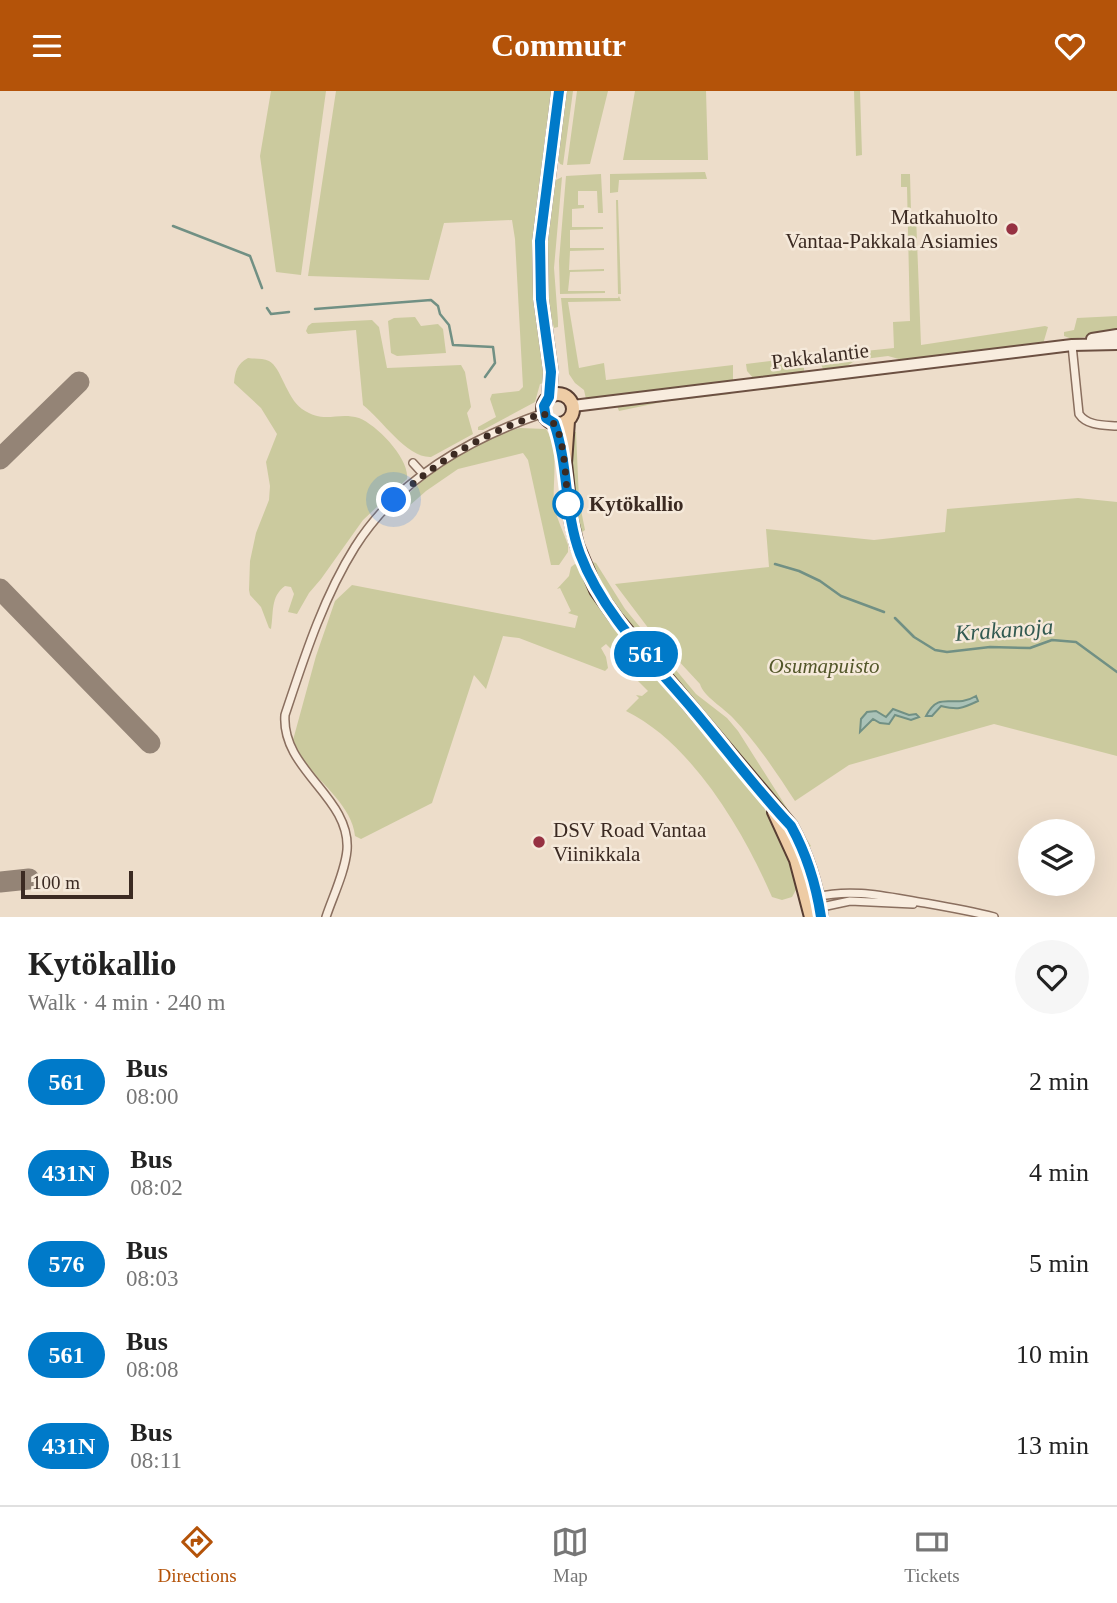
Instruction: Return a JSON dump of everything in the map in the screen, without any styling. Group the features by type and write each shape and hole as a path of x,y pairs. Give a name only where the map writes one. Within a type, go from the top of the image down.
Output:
{"main road":[{"path":"559,91 540,241 541,299 551,372 549,397 544,413 546,418 561,422"},
{"name":"Pakkalantie","path":"1072,345 1117,335"},
{"name":"Pakkalantie","path":"573,406 1072,345 1117,344"},
{"path":"551,372 573,406 573,412 561,422"},
{"path":"549,397 564,395"},
{"path":"561,422 568,504 574,537 596,590 616,618 771,805 790,845 814,908"}],"street":[{"path":"1072,345 1079,414 1089,423 1117,426"},
{"path":"326,917 347,850 344,826 290,746 285,715 303,660 328,599 356,546 394,500 423,474 482,437 544,413"},
{"path":"414,463 423,474"},
{"path":"814,908 855,893 941,904 994,917"}],"green space":[{"path":"271,91 326,91 301,275 276,272 260,156"},
{"path":"336,91 554,91 546,128 534,259 544,383 540,384 535,402 483,430 478,430 478,427 496,417 490,399 492,394 519,391 523,387 512,220 444,223 429,280 308,276"},
{"path":"564,91 573,91 563,165 555,154"},
{"path":"577,91 608,91 590,164 567,165"},
{"path":"635,91 706,91 708,160 623,160"},
{"path":"854,91 860,91 862,155 856,156"},
{"path":"705,172 707,179 619,180 618,192 610,193 610,174"},
{"path":"601,174 603,213 598,213 597,191 578,191 578,205 584,205 584,208 572,209 572,227 603,229 570,230 570,248 604,250 570,251 569,270 604,271 570,272 568,291 605,293 560,294 559,261 566,176"},
{"path":"901,174 910,174 911,212 916,215 921,345 1045,326 1048,327 1043,344 906,361 888,356 856,360 844,368 824,371 817,356 894,348 893,322 910,321 907,187 901,187"},
{"path":"562,177 554,268 558,327 554,328 547,300 545,243 554,181"},
{"path":"618,200 621,294 618,294"},
{"path":"619,296 621,301 568,302 579,368 604,363 606,380 733,365 733,381 586,399 584,390 569,374 561,298"},
{"path":"1117,316 1117,332 1072,339 1064,336 1064,332 1074,330 1077,318"},
{"path":"415,317 421,326 438,324 443,329 446,353 397,356 391,353 388,321"},
{"path":"372,320 379,327 387,368 461,365 465,372 471,407 467,413 473,434 431,457 413,451 363,405 356,330 308,334 306,331 312,323"},
{"path":"804,357 804,373 754,379 747,371 746,364"},
{"path":"248,358 264,359 273,364 296,404 310,414 325,417 351,416 375,428 398,453 407,471 407,479 363,520 309,593 297,614 288,612 294,594 291,587 285,586 280,590 275,600 271,629 249,590 250,561 256,533 269,500 266,462 277,434 261,408 234,383 237,368"},
{"path":"893,371 913,371 764,390 761,388"},
{"path":"729,392 731,394 662,402 619,411 617,406 629,403"},
{"path":"520,428 546,429 553,447 555,508 568,545 568,552 559,565 551,565 528,460 523,453 458,469 426,491 399,515 396,506 437,469 469,448"},
{"path":"570,432 576,432 579,500 585,530 581,533 571,479"},
{"name":"Osumapuisto","path":"1078,498 1117,502 1117,756 994,724 849,765 795,801 750,737 705,693 700,684 649,629 615,584 769,567 766,529 874,540 945,532 947,509"},
{"path":"593,562 625,609 696,694 727,718 738,731 811,846 808,848 616,611 600,585 591,563"},
{"path":"575,564 580,568 600,608 630,643 631,651 620,658 606,644 601,648 608,668 605,671 519,638 503,636 486,689 474,675 432,803 361,839 355,836 353,825 342,805 303,760 293,740 316,656 335,601 352,585 575,628 578,616 568,613 571,611 560,588 557,589 569,576 571,567"},
{"path":"637,657 643,658 759,797 787,855 797,888 792,897 782,900 772,897 731,818 694,767 673,744 626,711 639,698 636,695 642,696 648,691 629,672 631,661"}],"shaded area":[{"path":"976,696 978,701 967,706 941,706 932,716 926,716 936,703 968,700"},
{"path":"893,709 919,717 911,720 895,715 889,724 873,719 860,732 861,719 867,712 876,711 886,717"}],"waterway":[{"path":"173,226 250,256 262,288"},
{"path":"315,309 431,300 438,306 440,314 449,325 453,345 493,347 495,363 485,377"},
{"path":"267,308 271,314 289,312"},
{"name":"Krakanoja","path":"775,564 799,571 820,581 841,596 884,612"},
{"name":"Krakanoja","path":"895,618 914,637 935,650 947,652 990,647 1030,648 1052,640 1076,642 1117,672"}],"taxiway":[{"path":"0,459 79,382"},
{"path":"0,589 150,743"},
{"path":"0,882 29,879"}],"bus line":[{"name":"561","path":"559,91 540,241 541,299 551,372 549,397 544,413 546,418 554,423 565,463 570,520 577,545 596,590 616,618 791,826 807,858 821,917"}],"place":[{"name":"Matkahuolto Vantaa-Pakkala Asiamies","path":"1012,229"},
{"name":"Kytökallio","path":"568,504"},
{"name":"DSV Road Vantaa Viinikkala","path":"539,842"}],"route":[{"path":"394,500 423,474 469,444 544,413 546,418 554,423 557,431 565,463 568,504"}]}
